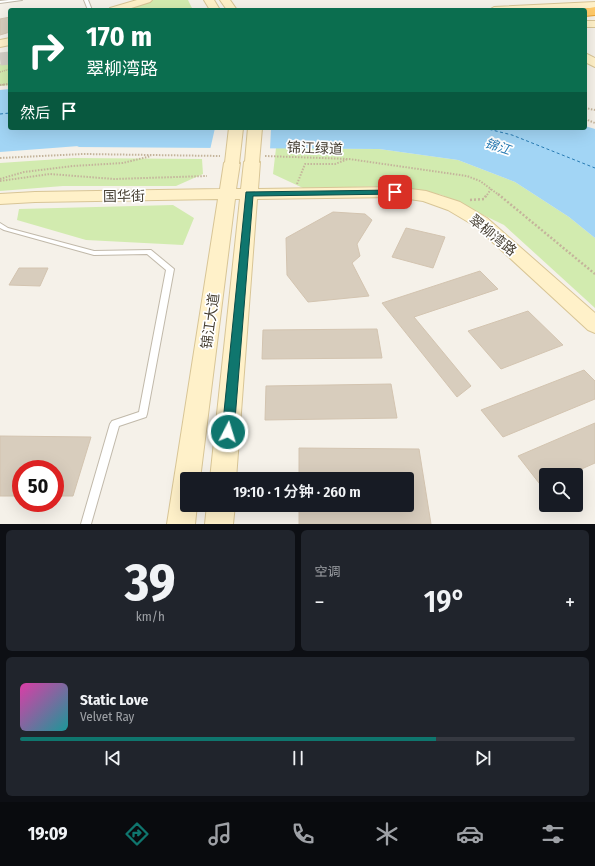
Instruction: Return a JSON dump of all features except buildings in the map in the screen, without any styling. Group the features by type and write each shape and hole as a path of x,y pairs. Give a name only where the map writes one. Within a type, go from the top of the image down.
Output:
{"main road":[{"path":"121,8 147,0"},
{"path":"495,0 507,8"},
{"path":"530,8 595,5"},
{"path":"236,130 243,159"},
{"path":"243,159 254,130"},
{"name":"锦江大道","path":"224,472 249,194 243,159"},
{"name":"锦江大道","path":"188,472 228,194 243,159"},
{"name":"翠柳湾路","path":"249,194 395,192 426,196 454,206 481,222 595,325"},
{"name":"国华街","path":"0,199 35,197 249,194"},
{"name":"锦江大道","path":"181,524 183,512"},
{"path":"219,524 220,512"}],"lane":[{"path":"0,2 20,0"},
{"path":"0,225 6,229 94,253 149,252 170,269 143,414 114,424 86,524"}],"path":[{"name":"锦江绿道","path":"0,158 83,154 155,155 243,159 349,159 467,176 480,181 595,274"},
{"path":"0,180 24,172 73,166 123,163 155,155"},
{"path":"294,194 305,164 335,164 349,159"},
{"path":"0,180 50,174 114,179 207,176"}],"green space":[{"path":"151,0 188,0 192,8 125,8"},
{"path":"8,63 8,85 0,86 0,64"},
{"path":"276,148 379,149 458,160 515,182 569,217 595,238 595,308 504,225 442,195 397,186 303,188 273,174"},
{"path":"74,158 202,159 203,174 176,186 63,186 0,191 0,163"},
{"path":"173,205 194,218 183,245 86,240 17,220 19,209"}],"water":[{"name":"锦江","path":"8,89 8,130 587,130 587,127 595,129 595,238 569,217 515,182 458,160 379,149 77,147 79,146 0,152 0,90"}],"pier":[{"path":"215,130 271,130 270,150 210,150"}],"ferry route":[{"path":"0,114 8,113"},
{"path":"492,130 512,135 595,168"}],"tunnel":[{"path":"0,59 8,58"}],"route":[{"path":"228,432 249,194 395,192"}]}
